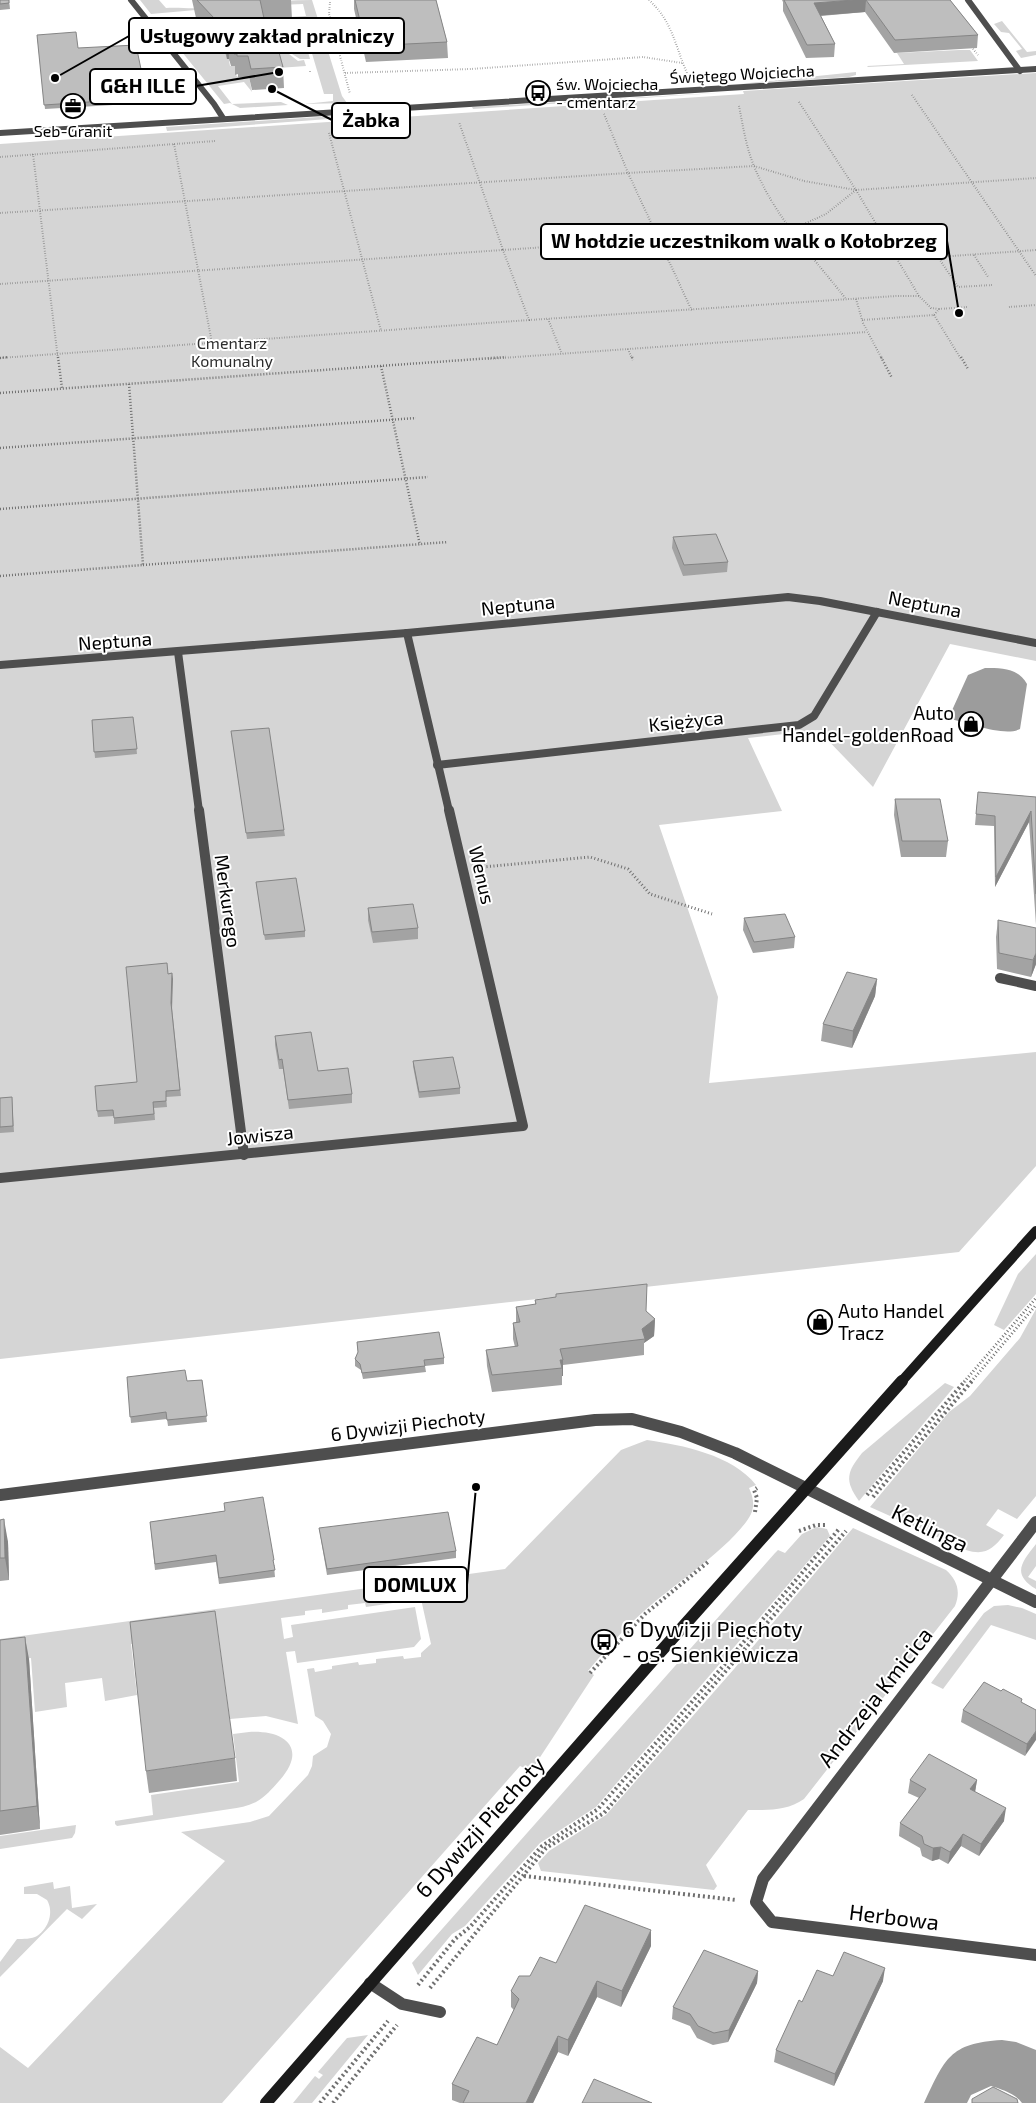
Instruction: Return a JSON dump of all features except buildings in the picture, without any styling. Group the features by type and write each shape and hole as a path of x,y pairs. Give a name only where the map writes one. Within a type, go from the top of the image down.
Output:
{"street":[{"path":"131,0 214,104 223,118"},
{"path":"968,0 1020,70"},
{"name":"Świętego Wojciecha","path":"0,133 1036,70"},
{"name":"Neptuna","path":"0,666 407,632 770,598 820,601 1036,643"},
{"name":"Księżyca","path":"437,765 799,725 814,716 877,612"},
{"name":"Wenus","path":"407,632 523,1126"},
{"name":"Merkurego","path":"178,652 244,1155"},
{"path":"1000,978 1036,986"},
{"name":"Jowisza","path":"0,1178 523,1126"},
{"name":"6 Dywizji Piechoty","path":"266,2103 648,1668 1036,1231"},
{"name":"6 Dywizji Piechoty","path":"0,1495 595,1420 632,1420 681,1432 735,1453 807,1490"},
{"name":"Ketlinga","path":"807,1490 1036,1602"},
{"name":"Andrzeja Kmicica","path":"756,1902 763,1879 1036,1522"},
{"name":"Herbowa","path":"756,1902 772,1922 1036,1955"},
{"path":"370,1983 407,2006 440,2012"}],"path":[{"path":"649,0 657,7 677,44 682,63 688,75"},
{"path":"330,2 329,14 351,98"},
{"path":"345,73 471,69 634,57 666,59 682,63"},
{"path":"911,94 1036,276"},
{"path":"799,102 856,190 919,296 931,308 939,310 968,307"},
{"path":"739,106 754,166 771,200 791,230 847,299"},
{"path":"604,114 628,173 692,311"},
{"path":"459,124 529,320"},
{"path":"329,133 380,331"},
{"path":"174,144 212,343"},
{"path":"33,154 62,388"},
{"path":"0,213 754,166 804,180 856,190 1036,178"},
{"path":"0,284 791,230 804,226 832,209 856,190"},
{"path":"992,285 958,287 938,257 1036,250"},
{"path":"974,255 988,277"},
{"path":"0,358 529,320 919,296"},
{"path":"856,299 867,332 892,378"},
{"path":"1008,307 1036,305"},
{"path":"862,320 934,315 939,310"},
{"path":"934,315 968,369"},
{"path":"548,319 562,354"},
{"path":"0,393 867,332"},
{"path":"628,349 632,360"},
{"path":"381,366 420,544"},
{"path":"129,384 136,498 143,566"},
{"path":"0,448 416,418"},
{"path":"0,509 428,477"},
{"path":"0,576 448,542"},
{"path":"462,869 590,857 628,869 650,894 712,914"},
{"path":"320,2103 546,1848 604,1813 1036,1298"},
{"path":"855,1514 1036,1305"},
{"path":"754,1516 757,1498 754,1490 769,1471"},
{"path":"795,1537 807,1527 816,1525 827,1525 836,1529"},
{"path":"333,2103 455,1939 470,1927 542,1846 598,1809 725,1664 832,1537"},
{"path":"590,1673 646,1614 711,1560"},
{"path":"523,1876 704,1898 756,1902"}],"green space":[{"path":"140,0 159,0 166,8 200,8 312,0 342,96 347,103 304,104 333,101 333,94 324,94 308,40 303,37 289,36 288,33 299,30 301,26 282,27 283,34 273,35 274,38 284,38 289,54 298,61 304,60 306,66 278,68 257,19 306,16 303,4 229,7 151,14"},
{"path":"1002,21 1027,52 1036,51 1036,55 1021,58 1016,51 1022,49 1009,33 1001,32 994,24"},
{"path":"218,23 224,40 221,40 222,45 226,45 232,59 229,61 230,66 235,66 235,74 238,77 249,77 252,92 244,82 218,86 232,104 224,104 165,31 173,26 176,31 185,30 182,25"},
{"path":"288,38 305,41 310,59 300,59 292,54"},
{"path":"970,50 978,61 867,66 904,64 897,53"},
{"path":"856,72 856,75 849,77 739,84"},
{"name":"Cmentarz Komunalny","path":"1036,73 1036,661 950,644 873,787 818,730 748,738 782,811 659,825 718,997 709,1083 1036,1052 1036,1166 959,1252 0,1359 0,144 744,94 743,91"},
{"path":"732,92 473,109 472,107"},
{"path":"281,102 288,105 240,108 232,104"},
{"path":"410,111 410,113 167,131 166,127"},
{"path":"1036,1254 1036,1294 1004,1330 994,1325 1018,1274"},
{"path":"1036,1309 1036,1496 1017,1519 998,1509 986,1525 1004,1535 1000,1540 988,1550 973,1552 870,1507 949,1412 970,1396 1020,1338"},
{"path":"945,1383 954,1387 859,1501 849,1482 849,1476 862,1453"},
{"path":"647,1440 706,1453 734,1466 756,1485 749,1488 753,1501 751,1514 731,1539 643,1612 608,1648 588,1671 594,1675 531,1771 520,1766 222,2103 0,2103 0,2047 28,2068 225,1861 181,1832 250,1822 269,1816 308,1775 312,1766 313,1756 327,1747 331,1734 323,1721 315,1716 307,1669 314,1668 315,1672 332,1669 332,1666 358,1662 359,1665 376,1663 376,1659 403,1656 404,1659 421,1657 421,1653 431,1644 421,1599 410,1601 409,1597 393,1600 393,1603 366,1607 365,1603 348,1605 348,1609 322,1613 322,1609 305,1611 305,1615 281,1618 284,1639 293,1637 291,1625 415,1607 421,1639 414,1647 297,1663 295,1651 286,1652 298,1724 266,1716 230,1719 218,1631 131,1644 137,1695 105,1701 102,1678 65,1683 67,1707 35,1712 31,1658 0,1662 0,1639 505,1569 621,1450"},
{"path":"817,1527 827,1529 830,1536 596,1807 540,1843 465,1926 452,1934 418,1975 412,1963 775,1553 778,1550 785,1553 802,1534"},
{"path":"853,1528 946,1570 957,1586 957,1601 804,1799 784,1808 748,1810 706,1865 717,1886 714,1890 541,1871 538,1863 549,1851 606,1815 734,1669"},
{"path":"1036,1544 1036,1566 1028,1577 1036,1581 1036,1589 1023,1578 1021,1568"},
{"path":"1008,1605 1036,1614 1036,1640 991,1625 943,1689 931,1683 984,1613 994,1606"},
{"path":"249,1732 273,1734 289,1744 292,1751 292,1760 288,1770 274,1787 259,1800 237,1808 117,1826 115,1824 115,1821 153,1815 151,1795 239,1782 233,1734"},
{"path":"76,1825 72,1838 0,1849 0,1836"},
{"path":"53,1882 54,1889 70,1886 72,1908 97,1904 82,1919 67,1909 0,1977 0,1962 17,1939 37,1936 45,1929 49,1920 50,1910 47,1900 37,1894 24,1894 24,1887"},
{"path":"368,2035 312,2103 293,2103 315,2076 319,2079 323,2075 318,2072 347,2038"}],"shaded area":[{"path":"985,668 1009,670 1019,675 1027,684 1020,729 1013,731 996,730 949,717 968,675"},
{"path":"1002,2040 1016,2042 1036,2050 1036,2103 1022,2103 1012,2094 991,2086 971,2095 967,2103 924,2103 938,2075 951,2056 970,2045"}],"place":[{"name":"G&H ILLE","path":"279,72"},
{"name":"Usługowy zakład pralniczy","path":"55,78"},
{"name":"Żabka","path":"272,89"},
{"name":"św. Wojciecha - cmentarz","path":"538,93"},
{"name":"Seb-Granit","path":"73,106"},
{"name":"W hołdzie uczestnikom walk o Kołobrzeg","path":"959,313"},
{"name":"Auto Handel-goldenRoad","path":"971,724"},
{"name":"Auto Handel Tracz","path":"820,1322"},
{"name":"DOMLUX","path":"476,1487"},
{"name":"6 Dywizji Piechoty - os. Sienkiewicza","path":"604,1642"}]}
